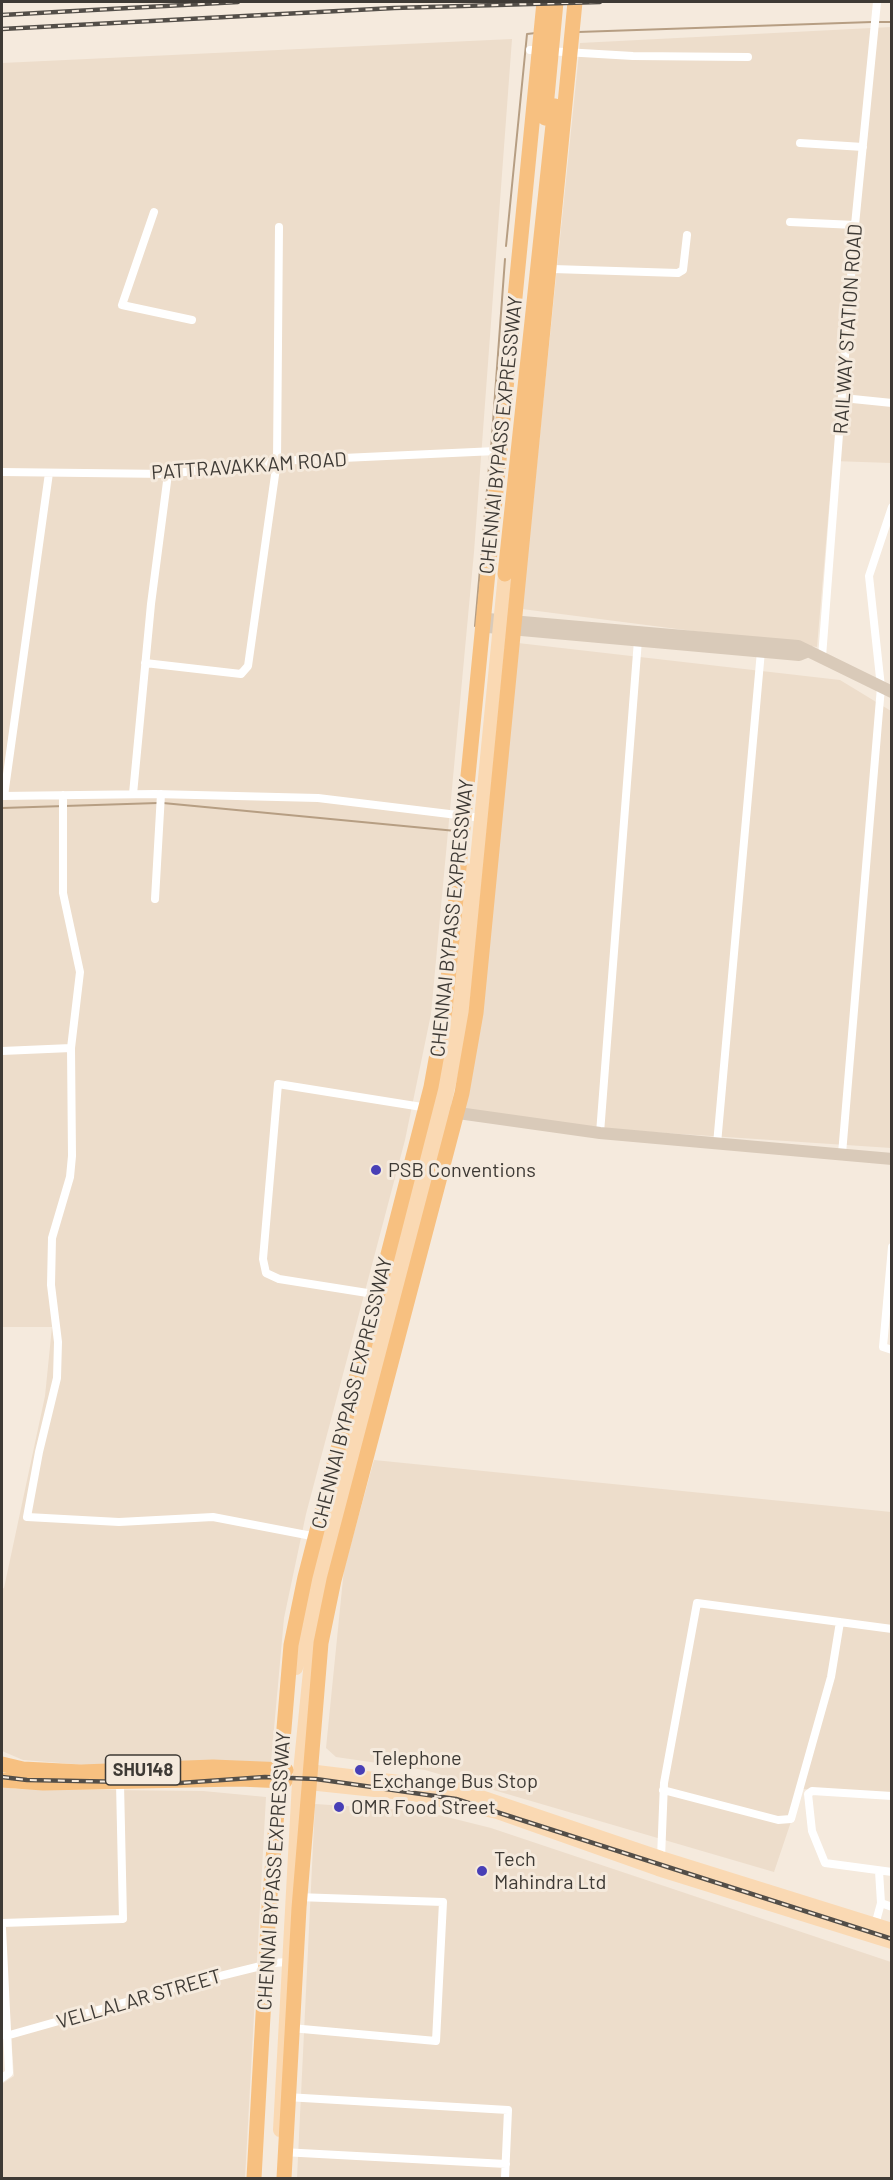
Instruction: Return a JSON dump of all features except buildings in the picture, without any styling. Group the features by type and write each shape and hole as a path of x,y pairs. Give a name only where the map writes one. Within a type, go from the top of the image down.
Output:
{"highway":[{"name":"CHENNAI BYPASS EXPRESSWAY","path":"254,2178 269,1906 291,1646 305,1577 431,1087 445,1010 544,2"},
{"path":"499,573 556,2"},
{"path":"499,573 565,2"},
{"name":"CHENNAI BYPASS EXPRESSWAY","path":"284,2178 299,1908 321,1643 334,1580 462,1093 476,1013 575,2"},
{"name":"SHU148","path":"2,1764 23,1769 81,1772 213,1767 293,1775"},
{"name":"SHU148","path":"2,1780 23,1783 120,1783 293,1775"}],"main road":[{"path":"532,79 570,82 523,564 499,573 484,560 492,452 532,79"},
{"path":"261,2178 260,2151 273,1962 293,1775 320,1600 461,1023 467,816 499,573"},
{"path":"494,624 799,655 809,651"},
{"path":"494,624 798,646 886,689"},
{"path":"439,1110 600,1133 891,1159"},
{"path":"277,2178 291,1897 297,1654 323,1538 439,1110"},
{"name":"SHU148","path":"293,1775 457,1789 589,1839 658,1869 891,1942"},
{"name":"SHU148","path":"589,1839 661,1858 891,1930"}],"street":[{"name":"RAILWAY STATION ROAD","path":"822,657 855,225 878,2"},
{"path":"530,50 633,56 748,57"},
{"path":"800,143 863,147"},
{"path":"154,212 122,305 192,320"},
{"path":"790,222 855,225"},
{"path":"145,663 241,674 245,672 277,461 279,227"},
{"path":"553,269 678,273 683,270 687,235"},
{"path":"843,398 891,403"},
{"name":"PATTRAVAKKAM ROAD","path":"2,472 168,474 277,461 492,452"},
{"path":"49,472 3,796 63,803 133,794 318,798 467,816"},
{"path":"133,794 145,663 168,474"},
{"path":"842,1154 886,689 869,576 891,507"},
{"path":"600,1133 638,640"},
{"path":"717,1144 761,651"},
{"path":"155,899 161,794"},
{"path":"63,803 63,893 80,972 71,1048 72,1156 70,1177 52,1238 51,1285 58,1361 27,1517 119,1522 213,1517 323,1538"},
{"path":"2,1051 71,1048"},
{"path":"388,1296 279,1280 266,1273 263,1259 278,1084 439,1110"},
{"path":"891,1247 883,1347 891,1350"},
{"path":"661,1858 663,1790 696,1603 891,1629"},
{"path":"663,1790 778,1820 791,1819 831,1677 840,1622"},
{"path":"2,2078 9,2073 3,2016 2,1925 123,1919 120,1783"},
{"path":"891,1796 812,1791 808,1794 812,1831 825,1863 891,1872"},
{"path":"875,1924 881,1903 879,1871"},
{"path":"285,2027 436,2041 443,1902 291,1897"},
{"path":"881,1903 891,1907"},
{"name":"VELLALAR STREET","path":"6,2036 273,1962 288,1962"},
{"path":"281,2096 508,2110 505,2178"},
{"path":"279,2152 506,2164"}],"shaded area":[{"path":"891,27 891,463 833,461 817,647 522,609 580,43"},
{"path":"512,39 474,552 431,1014 405,1140 306,1514 284,1618 271,1762 111,1767 23,1760 2,1751 2,1589 45,1396 52,1327 2,1327 2,63"},
{"path":"518,643 840,680 891,711 891,1148 591,1128 465,1110"},
{"path":"374,1460 891,1512 891,1794 802,1789 774,1872 425,1770 336,1757 326,1748 344,1569"},
{"path":"2,1786 15,1789 203,1791 266,1797 245,2178 2,2178 2,2084 14,2076 9,2005 2,2007"},
{"path":"315,1804 423,1811 491,1828 891,1962 891,2178 297,2178"}],"waterway":[{"path":"578,32 872,22"},
{"path":"878,22 892,22"},
{"path":"506,246 527,34 536,33"},
{"path":"491,449 505,259"},
{"path":"475,626 490,455"},
{"path":"2,808 158,803"},
{"path":"163,803 456,831"}],"railway":[{"path":"2,15 238,2"},
{"path":"2,29 394,8 600,2"},
{"path":"2,1777 27,1780 180,1783 265,1777 316,1779 456,1799 892,1939"}],"place":[{"name":"PSB Conventions","path":"376,1170"},
{"name":"Telephone Exchange Bus Stop","path":"360,1770"},
{"name":"OMR Food Street","path":"339,1807"},
{"name":"Tech Mahindra Ltd","path":"482,1871"}]}
